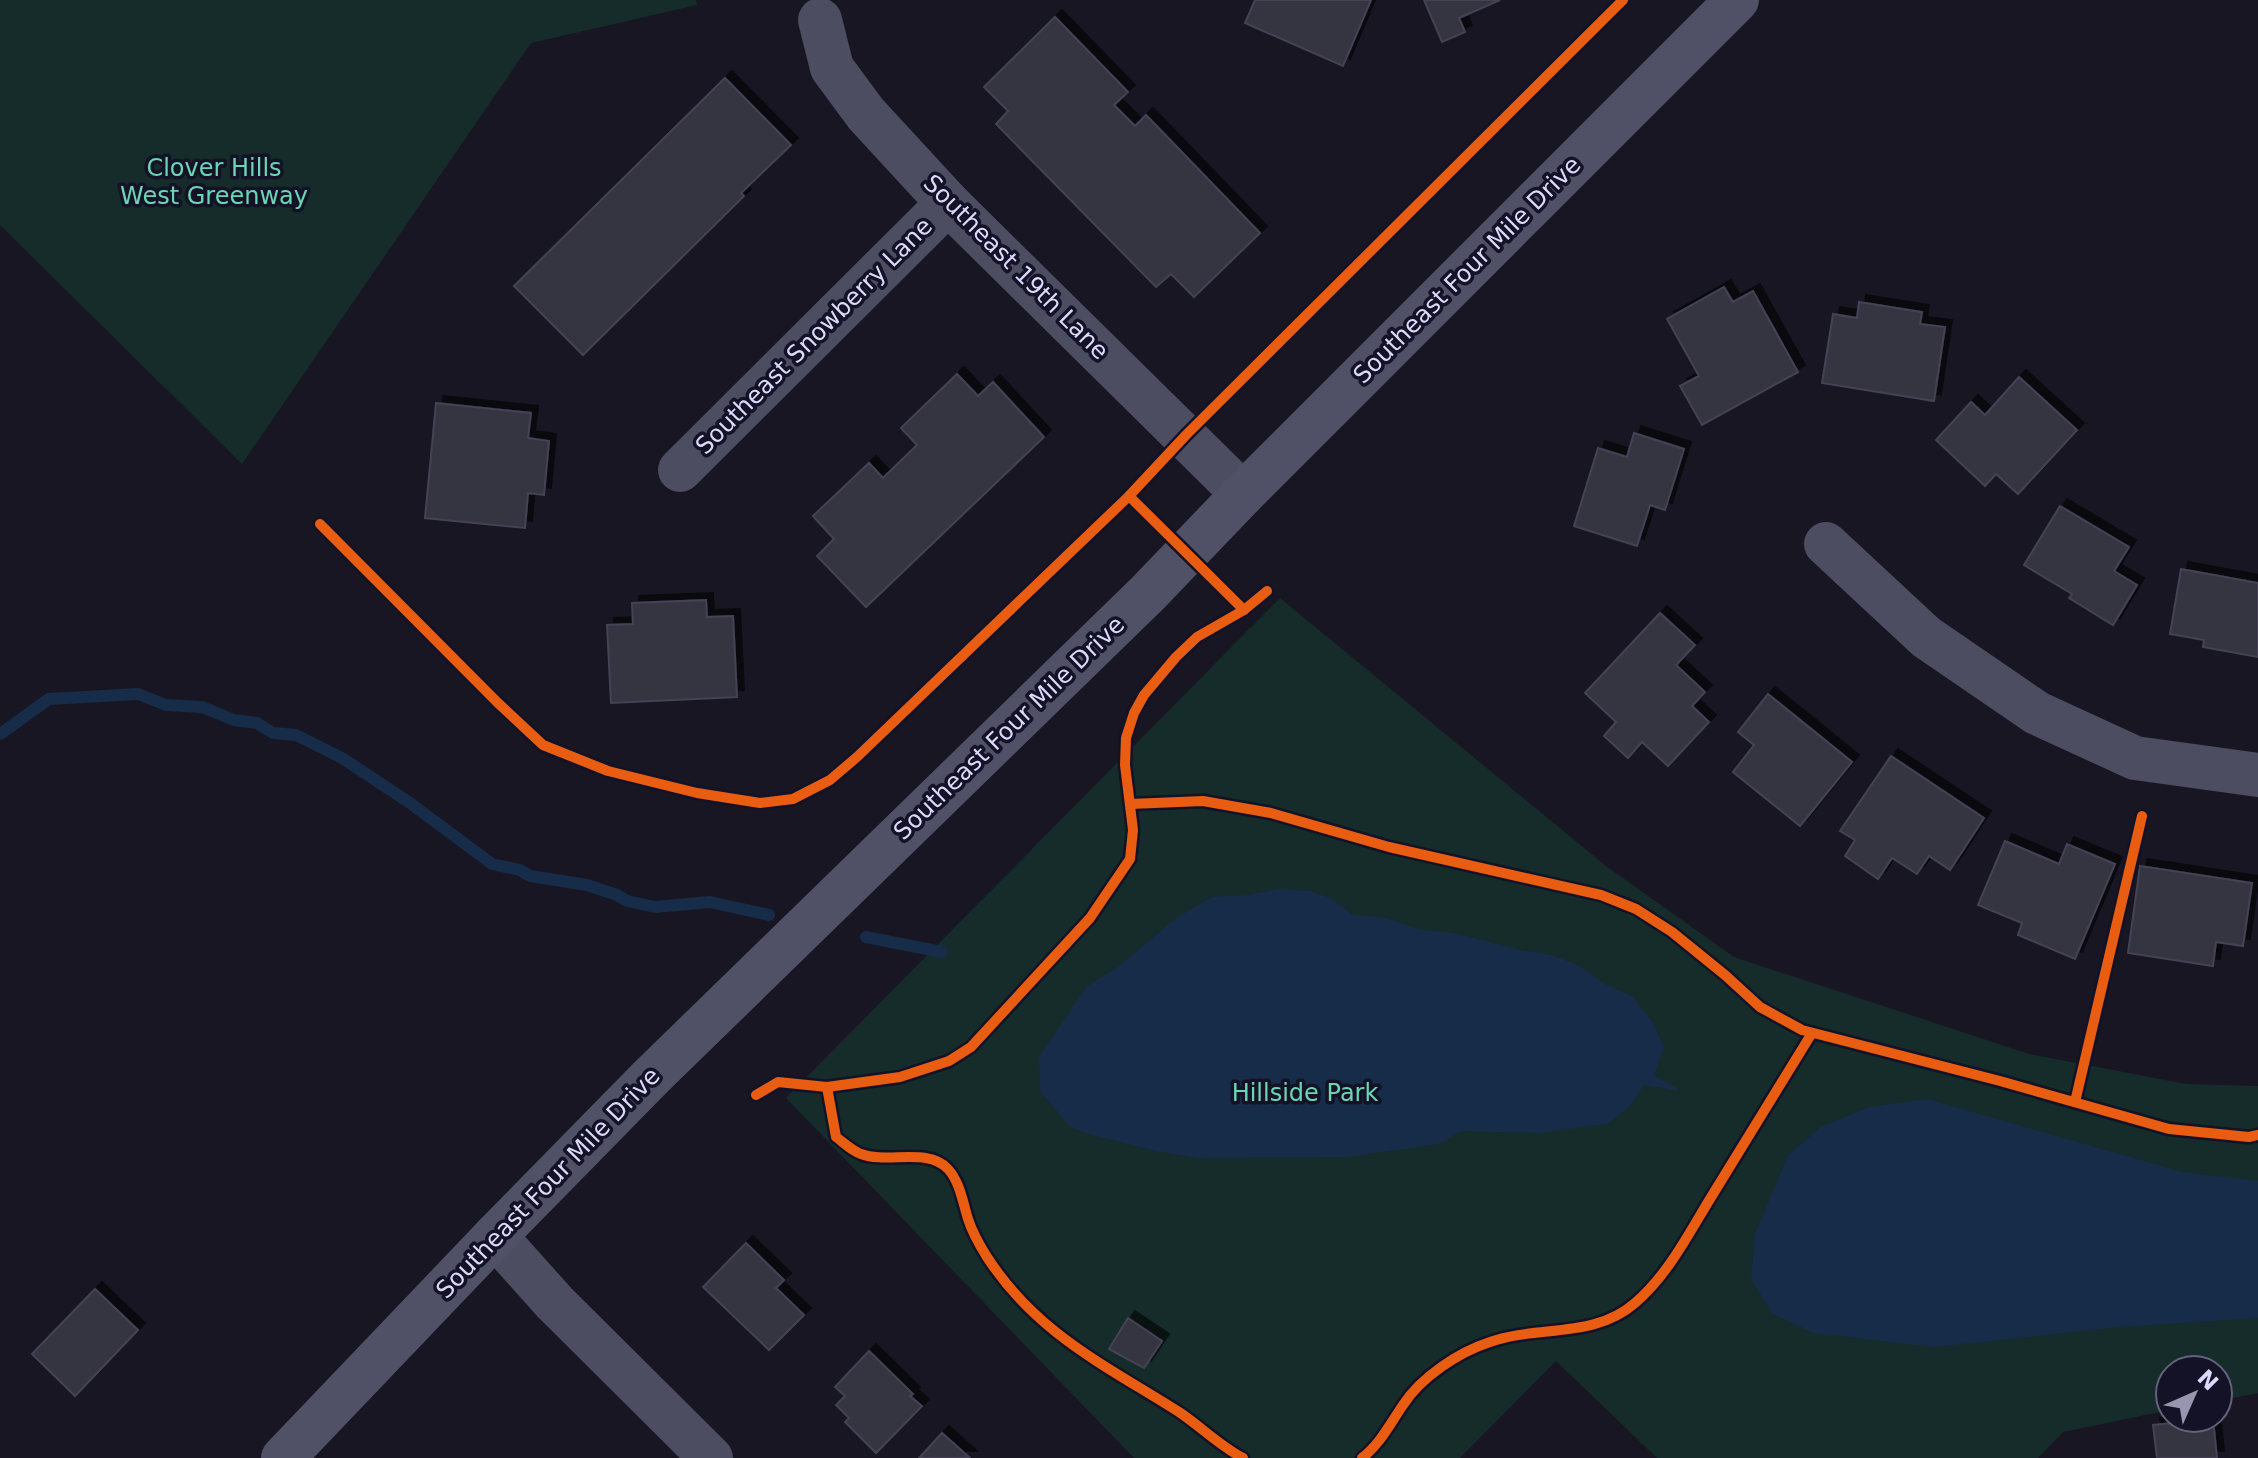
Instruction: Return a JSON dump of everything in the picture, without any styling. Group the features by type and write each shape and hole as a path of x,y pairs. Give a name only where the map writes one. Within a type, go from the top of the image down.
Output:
{"main road":[{"name":"Southeast Four Mile Drive","path":"283,1458 680,1048 1148,593 1737,0"}],"street":[{"name":"Southeast 19th Lane","path":"820,20 832,68 866,114 948,203 1243,494"},
{"name":"Southeast Snowberry Lane","path":"680,470 948,203"},
{"path":"1826,544 1926,637 2037,713 2135,758 2258,775"},
{"path":"495,1236 555,1303 711,1458"}],"green space":[{"name":"Clover Hills West Greenway","path":"0,0 696,0 697,5 531,43 242,464 0,225"},
{"name":"Hillside Park","path":"1280,598 1606,866 1734,957 2029,1054 2186,1084 2258,1086 2258,1393 2234,1398 2234,1354 2154,1354 2154,1413 2063,1432 2038,1458 1657,1458 1556,1361 1460,1458 1134,1458 786,1098"}],"water":[{"path":"1279,889 1309,891 1331,898 1353,915 1386,918 1421,930 1454,933 1552,955 1578,965 1607,985 1632,996 1654,1024 1664,1048 1654,1075 1681,1091 1644,1085 1629,1107 1608,1124 1539,1133 1461,1131 1439,1144 1347,1157 1197,1158 1156,1151 1070,1127 1040,1091 1039,1057 1087,986 1118,967 1176,918 1212,897"},
{"path":"1927,1099 2183,1172 2258,1181 2258,1318 2119,1327 1935,1347 1813,1333 1772,1313 1751,1279 1755,1234 1788,1155 1821,1127 1869,1107"}],"building":[{"path":"1255,0 1371,0 1343,66 1245,23"},
{"path":"1424,0 1500,0 1459,18 1465,32 1442,42"},
{"path":"1055,17 1128,92 1114,105 1135,126 1146,115 1260,233 1194,297 1171,274 1156,287 996,124 1008,111 984,87"},
{"path":"725,78 791,145 741,193 744,196 583,355 514,286"},
{"path":"1724,287 1733,302 1753,291 1798,372 1702,425 1680,386 1699,376 1667,319"},
{"path":"1859,302 1922,312 1920,324 1945,327 1934,401 1822,383 1833,314 1857,318"},
{"path":"957,374 978,396 993,382 1044,437 866,607 817,556 834,539 813,516 869,463 883,478 917,445 901,428"},
{"path":"2019,377 2077,430 2018,494 1996,474 1985,486 1936,440 1971,402 1985,415"},
{"path":"436,403 531,413 528,438 549,441 544,495 528,493 525,528 425,518"},
{"path":"1634,433 1684,449 1665,510 1650,505 1637,546 1574,526 1598,448 1627,457"},
{"path":"2060,506 2129,547 2114,571 2137,585 2113,625 2069,598 2072,594 2024,565"},
{"path":"2181,569 2258,583 2258,657 2203,647 2204,640 2170,634"},
{"path":"706,600 707,617 733,616 737,697 611,703 607,625 633,624 632,603"},
{"path":"1660,613 1695,645 1676,665 1705,692 1692,706 1709,722 1668,766 1642,742 1628,758 1604,736 1616,722 1585,693"},
{"path":"1768,694 1852,762 1800,826 1733,772 1754,745 1738,732"},
{"path":"1891,756 1984,818 1950,870 1929,856 1917,874 1892,858 1878,879 1845,856 1855,840 1840,831"},
{"path":"2005,841 2059,864 2067,844 2115,864 2075,959 2018,935 2022,923 1978,905"},
{"path":"2140,866 2252,883 2243,946 2216,942 2213,966 2128,953"},
{"path":"746,1243 784,1280 776,1288 804,1315 769,1350 703,1287"},
{"path":"95,1289 138,1330 75,1396 32,1354"},
{"path":"1128,1318 1162,1341 1144,1368 1109,1349"},
{"path":"869,1351 922,1406 876,1453 845,1422 849,1418 836,1405 845,1396 835,1387"},
{"path":"942,1433 970,1458 919,1458"},
{"path":"2154,1434 2215,1434 2217,1458 2157,1458"}],"waterway":[{"path":"0,734 49,699 138,694 166,705 202,707 234,720 257,723 273,733 296,735 342,758 410,803 492,864 520,870 530,876 587,885 627,901 655,907 710,902 769,915"},
{"path":"866,937 942,952"}],"cycle path":[{"path":"320,524 543,745 608,771 697,793 760,803 793,799 830,780 857,757 1129,496 1186,435 1623,0"},
{"path":"1129,496 1244,610"},
{"path":"756,1095 778,1082 827,1087 900,1077 949,1061 971,1047 1090,918 1130,859 1133,830 1125,765 1126,738 1144,695 1197,637 1244,610 1267,591"},
{"path":"1130,804 1203,801 1271,813 1389,847 1601,895 1636,909 1672,932 1760,1007 1802,1030 2169,1129 2249,1137 2258,1135"},
{"path":"2075,1102 2142,816"},
{"path":"1362,1458 1420,1385 1454,1359 1478,1346 1508,1337 1602,1322 1619,1314 1647,1292 1678,1252 1812,1033"},
{"path":"827,1087 836,1137 851,1149 871,1157 919,1157 940,1162 958,1186 970,1224 987,1257 1028,1307 1074,1346 1179,1412 1243,1458"}]}
